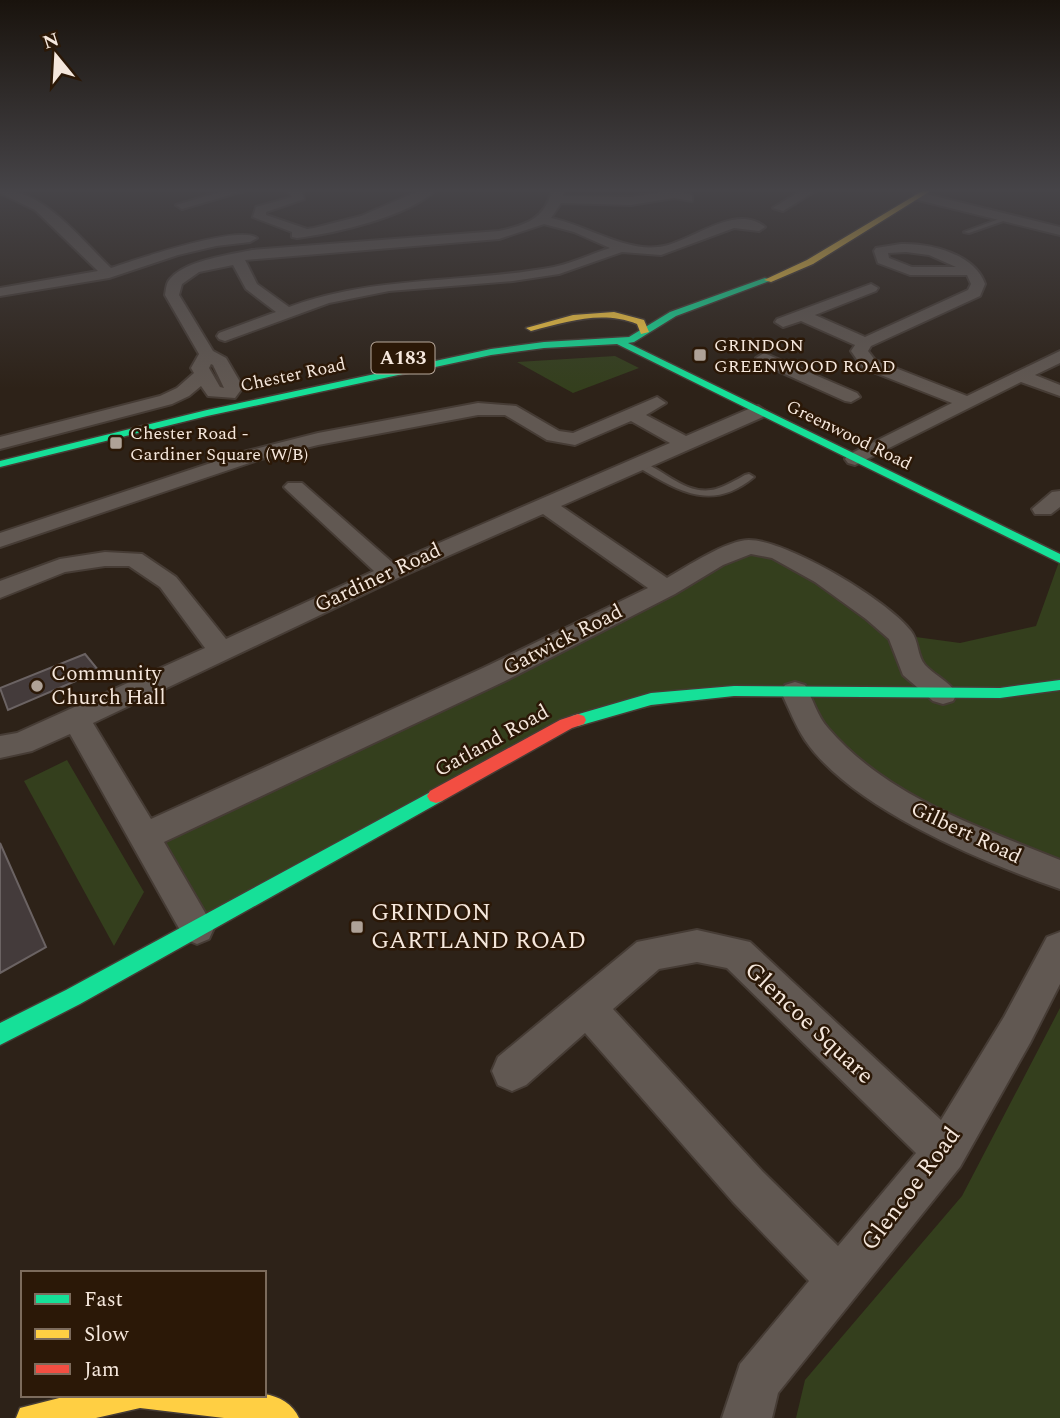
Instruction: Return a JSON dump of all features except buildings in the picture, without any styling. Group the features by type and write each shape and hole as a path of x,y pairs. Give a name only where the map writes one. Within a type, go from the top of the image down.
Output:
{"main road":[{"path":"665,301 729,282 791,256"},
{"name":"Chester Road","path":"0,449 234,400 505,349 621,342 674,314 746,290 819,256"},
{"name":"Chester Road","path":"0,464 234,400 575,318 640,305"},
{"name":"Chester Road","path":"603,312 635,318 645,327 644,332"},
{"path":"575,318 570,323 571,332 577,337 598,343"},
{"name":"Greenwood Road","path":"621,342 1060,559"},
{"name":"Gatland Road","path":"0,1034 566,724 651,699 734,691 1000,693 1060,685"},
{"path":"30,1418 130,1397"},
{"path":"153,1397 274,1415"}],"street":[{"path":"90,256 109,274"},
{"path":"0,292 109,274 162,256"},
{"path":"207,354 200,368 203,375 214,392 234,400 234,387 219,362 207,354 172,295 175,282 194,269 241,256"},
{"path":"373,256 389,287"},
{"path":"225,335 324,299 389,287 509,272 559,270 599,256"},
{"path":"882,256 883,260 910,271 971,271"},
{"path":"943,256 971,271 979,280 975,293 865,342 859,351 869,364 970,403"},
{"path":"228,258 239,262 251,285 285,311"},
{"path":"783,322 880,288"},
{"path":"801,315 865,342"},
{"path":"855,459 1060,356"},
{"path":"764,358 851,397"},
{"path":"825,386 869,364"},
{"path":"0,443 166,400 183,393 203,375"},
{"path":"1020,376 1060,391"},
{"path":"0,540 254,455 332,437 478,409 509,410 554,436 575,439 657,403"},
{"name":"Gardiner Road","path":"0,747 22,743 543,504 687,445 758,412"},
{"path":"631,414 687,445"},
{"path":"295,487 390,573"},
{"path":"543,504 666,589"},
{"path":"34,529 60,566"},
{"name":"Gatwick Road","path":"145,836 493,675 666,589 715,560 749,547 779,553 823,577 901,635 912,669 943,694"},
{"path":"0,590 60,566 105,559 134,559 168,582 221,651"},
{"name":"Gilbert Road","path":"795,692 816,733 856,772 916,813 1060,876"},
{"path":"76,719 197,928"},
{"name":"Glencoe Square","path":"512,1071 650,954 696,946 737,954 945,1152"},
{"name":"Glencoe Road","path":"747,1418 757,1381 945,1152 1017,1030 1060,948"},
{"path":"586,1007 748,1187 840,1280"}],"lane":[{"path":"640,464 685,490 699,493 714,492 749,477"}],"green space":[{"path":"615,356 639,368 573,393 517,362"},
{"path":"749,547 779,553 901,635 960,643 1036,626 1060,559 1060,875 856,772 794,692 734,691 566,724 197,928 145,836"},
{"path":"67,760 144,892 114,946 24,781"},
{"path":"1060,1008 1060,1418 796,1418 805,1380 962,1196"}],"traffic: fast":[{"path":"0,464 207,413 491,352 544,345 631,340 673,314 768,280"},
{"path":"621,343 1060,559"},
{"path":"578,720 651,699 734,691 1000,693 1060,685"},
{"path":"0,1034 73,997 436,796"}],"traffic: slow":[{"path":"768,280 820,256"},
{"path":"531,328 586,315 614,314 641,322 644,332"},
{"path":"30,1418 130,1397"},
{"path":"160,1397 270,1409 285,1418"}],"traffic: jam":[{"path":"436,796 566,724 578,720"}],"place":[{"name":"GRINDON GREENWOOD ROAD","path":"700,355"},
{"name":"Chester Road - Gardiner Square (W/B)","path":"116,443"},
{"name":"Community Church Hall","path":"37,686"},
{"name":"GRINDON GARTLAND ROAD","path":"357,927"}]}
